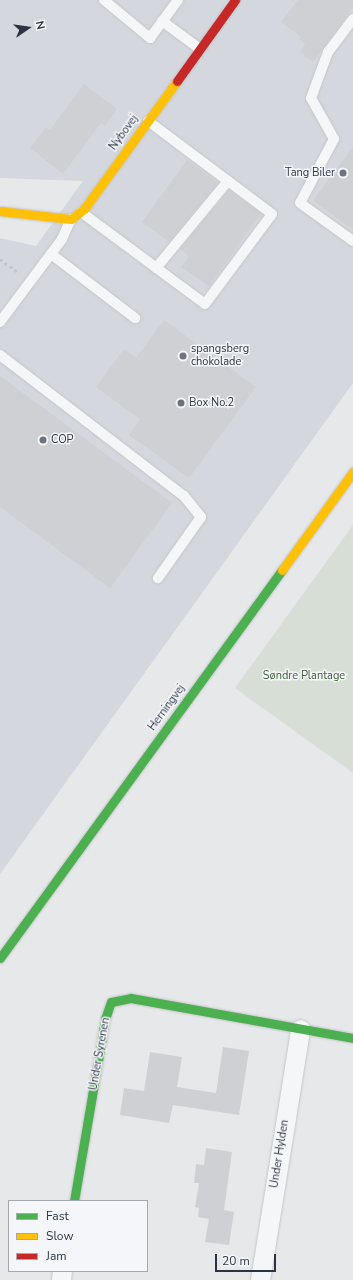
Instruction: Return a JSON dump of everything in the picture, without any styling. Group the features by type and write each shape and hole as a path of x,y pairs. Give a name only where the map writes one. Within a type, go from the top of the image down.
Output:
{"street":[{"name":"Nybovej","path":"72,219 81,212 235,0"},
{"path":"0,211 72,219"},
{"name":"Herningvej","path":"0,958 353,472"},
{"name":"Under Syrenen","path":"74,1200 105,1019 111,1002 130,998 300,1029"},
{"path":"300,1029 353,1038"},
{"name":"Under Hylden","path":"260,1280 300,1029"}],"lane":[{"path":"104,0 150,38 178,0"},
{"path":"353,19 328,52 311,98 334,138 300,203 353,241"},
{"path":"162,21 200,49"},
{"path":"81,212 205,304 272,214 148,121"},
{"path":"156,268 228,181"},
{"path":"0,322 32,282 72,219"},
{"path":"51,254 135,318"},
{"path":"0,355 184,496 202,517 158,578"}],"path":[{"path":"0,259 32,282"}],"shaded area":[{"path":"0,0 353,0 353,383 0,874 0,238 36,246 83,181 0,178"}],"green space":[{"name":"Søndre Plantage","path":"353,525 353,773 235,688"}],"building":[{"path":"298,0 353,0 353,7 313,62 300,52 305,44 299,39 301,37 281,22"},
{"path":"84,84 117,109 105,126 101,123 63,174 30,148 46,127 50,130"},
{"name":"Tang Biler","path":"353,147 353,230 313,200"},
{"path":"187,160 218,183 169,242 142,222"},
{"path":"229,190 261,214 209,286 181,267 189,256 180,249"},
{"name":"Box No.2","path":"164,320 256,387 189,478 129,435 140,419 96,387 124,349 136,358"},
{"name":"COP","path":"0,376 172,503 110,588 0,507"},
{"path":"223,1047 249,1051 239,1115 173,1105 169,1123 120,1115 124,1088 144,1091 150,1052 182,1057 177,1087 216,1093"},
{"path":"206,1148 232,1152 224,1210 234,1212 229,1245 205,1242 209,1219 198,1217 199,1208 195,1207 199,1183 194,1183 196,1164 204,1165"}],"traffic: fast":[{"path":"0,958 282,570"},
{"path":"74,1200 105,1019 111,1002 131,998 353,1038"}],"traffic: slow":[{"path":"0,211 71,219 84,209 177,81"},
{"path":"282,570 353,472"}],"traffic: jam":[{"path":"177,81 235,0"}],"place":[{"name":"Tang Biler","path":"343,173"},
{"name":"spangsberg chokolade","path":"183,356"},
{"name":"Box No.2","path":"181,403"},
{"name":"COP","path":"43,440"}]}
